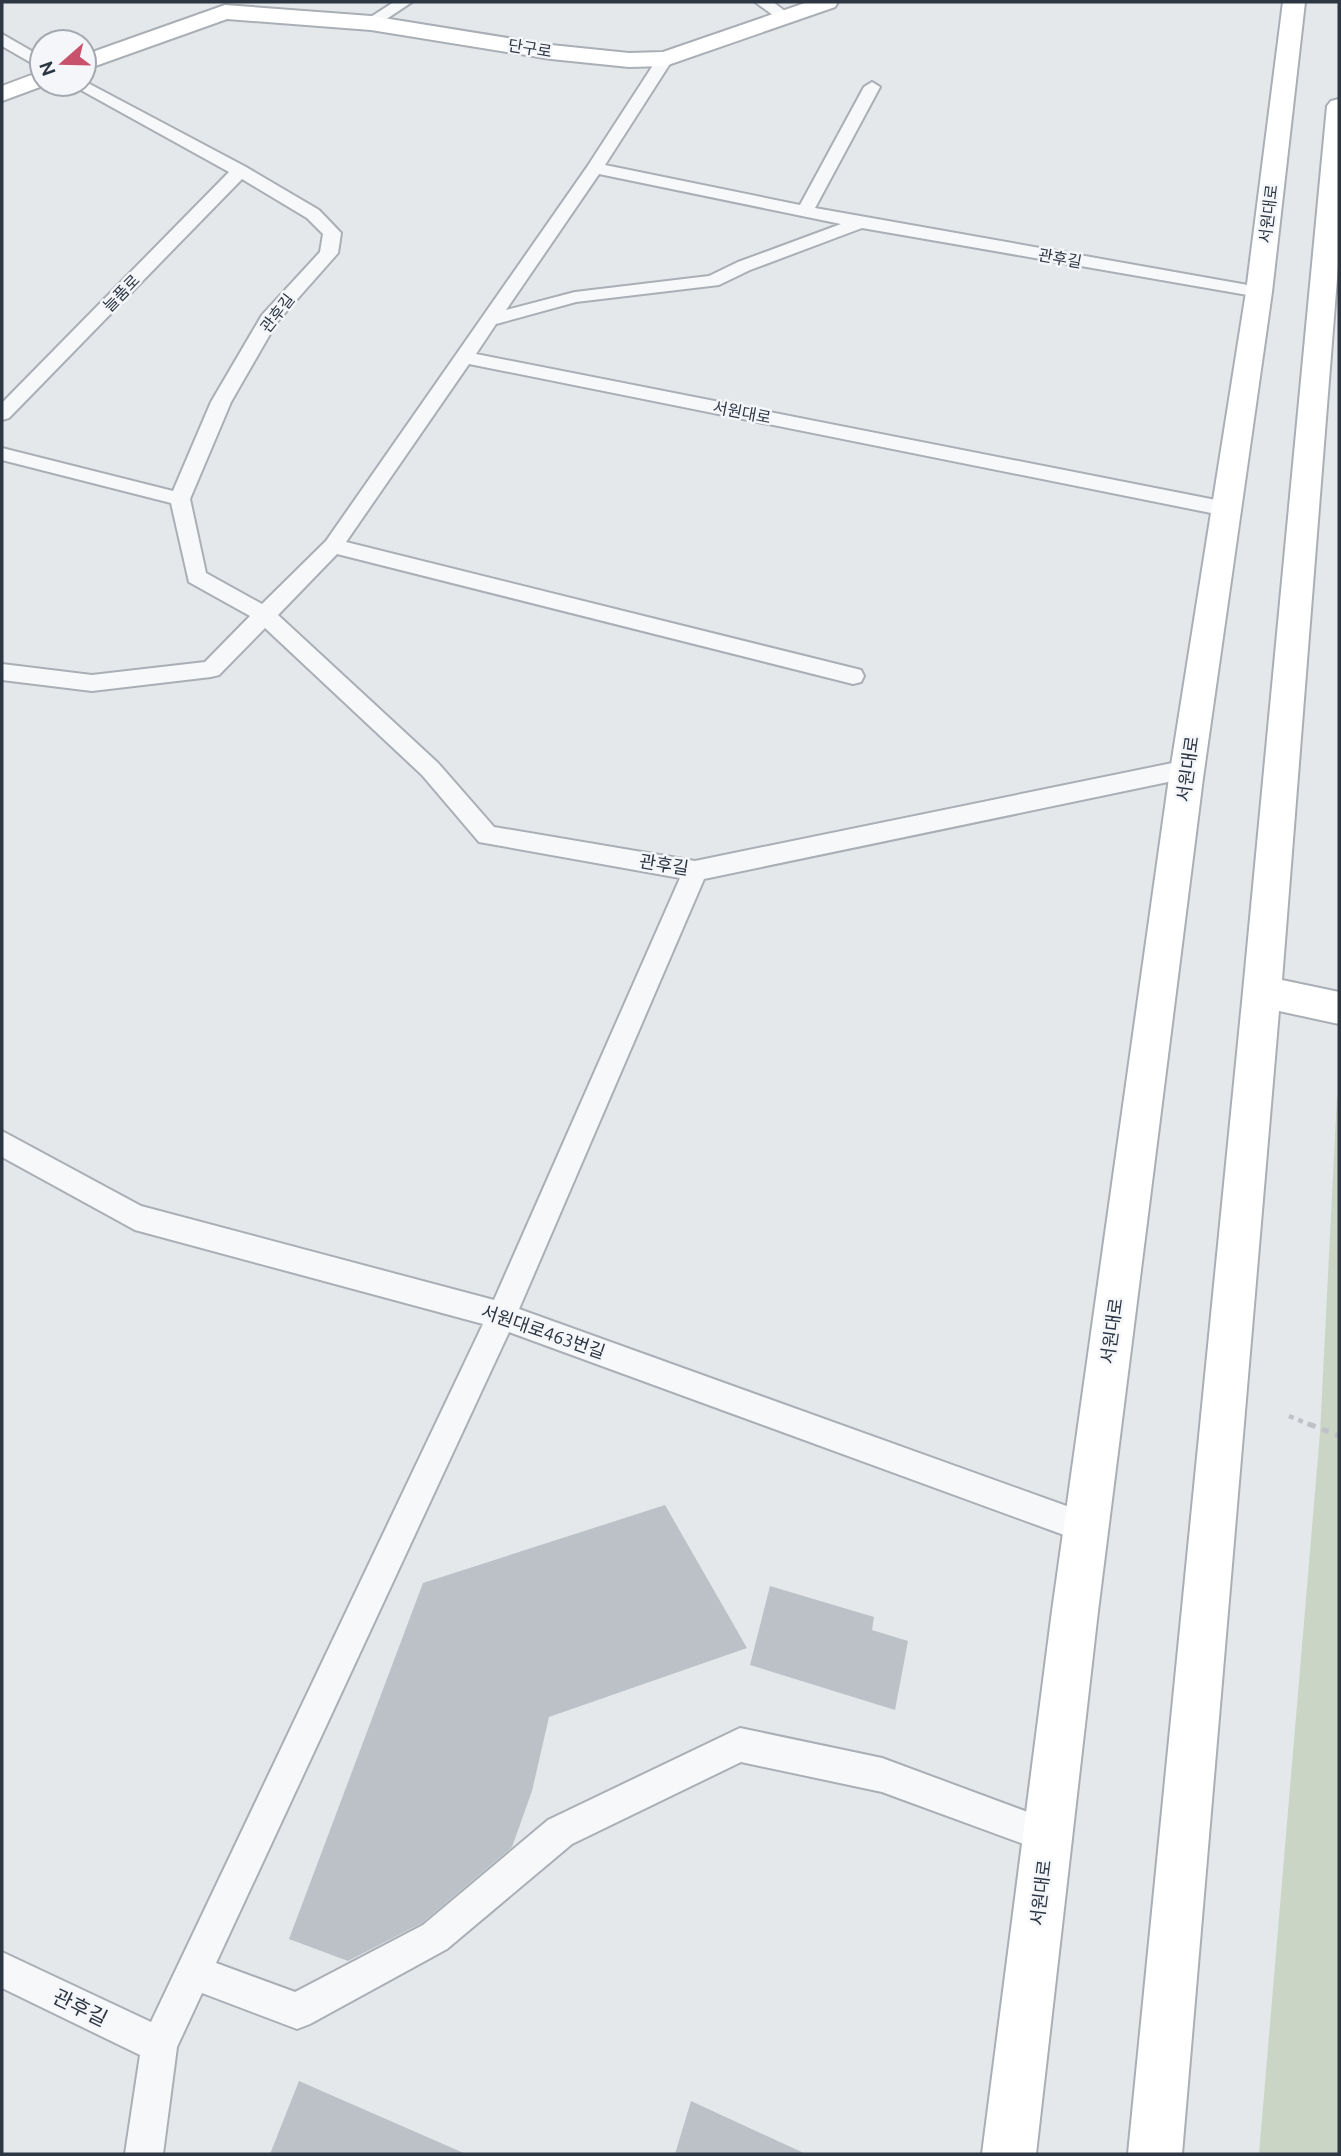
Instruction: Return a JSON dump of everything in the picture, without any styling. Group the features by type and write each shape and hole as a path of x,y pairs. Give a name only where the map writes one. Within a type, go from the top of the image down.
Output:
{"street":[{"path":"203,2 226,7"},
{"name":"단구로","path":"98,57 226,7 371,23 551,51 629,60 666,59 827,2"},
{"name":"서원대로","path":"1009,2154 1086,1528 1187,769 1259,292 1294,2"},
{"path":"2,94 28,84"},
{"path":"1155,2154 1262,992 1339,106"},
{"path":"1262,992 1339,1008"}],"lane":[{"path":"371,23 404,2"},
{"path":"763,2 786,18"},
{"path":"2,39 28,55"},
{"path":"2,672 92,683 211,669 333,546 595,168 666,59"},
{"path":"805,211 872,87"},
{"path":"98,95 240,171"},
{"name":"관후길","path":"595,168 861,223 1259,292"},
{"name":"관후길","path":"240,171 313,214 332,233 329,253 269,319 221,402 180,499 196,577 265,615 430,769 487,835 695,871 1187,769"},
{"name":"늘품로","path":"2,414 240,171"},
{"path":"490,320 575,297 713,281 744,266 861,223"},
{"name":"서원대로","path":"464,357 1226,509"},
{"path":"2,454 180,499"},
{"path":"333,546 852,676"},
{"path":"144,2154 159,2045 502,1316 695,871"},
{"name":"서원대로463번길","path":"2,1143 135,1217 502,1316 1086,1528"},
{"path":"192,1972 297,2011 435,1937 560,1832 740,1745 882,1774 1048,1836"},
{"name":"관후길","path":"2,1970 159,2045"}],"path":[{"path":"1289,1416 1339,1436"}],"green space":[{"path":"1339,1095 1339,2154 1259,2154 1320,1433"}],"building":[{"path":"665,1505 747,1648 549,1717 532,1791 512,1847 422,1923 348,1961 289,1939 423,1583"},
{"path":"770,1586 874,1617 872,1630 908,1641 895,1710 750,1665"},
{"path":"299,2081 466,2154 270,2154"},
{"path":"691,2101 806,2154 675,2154"}]}
